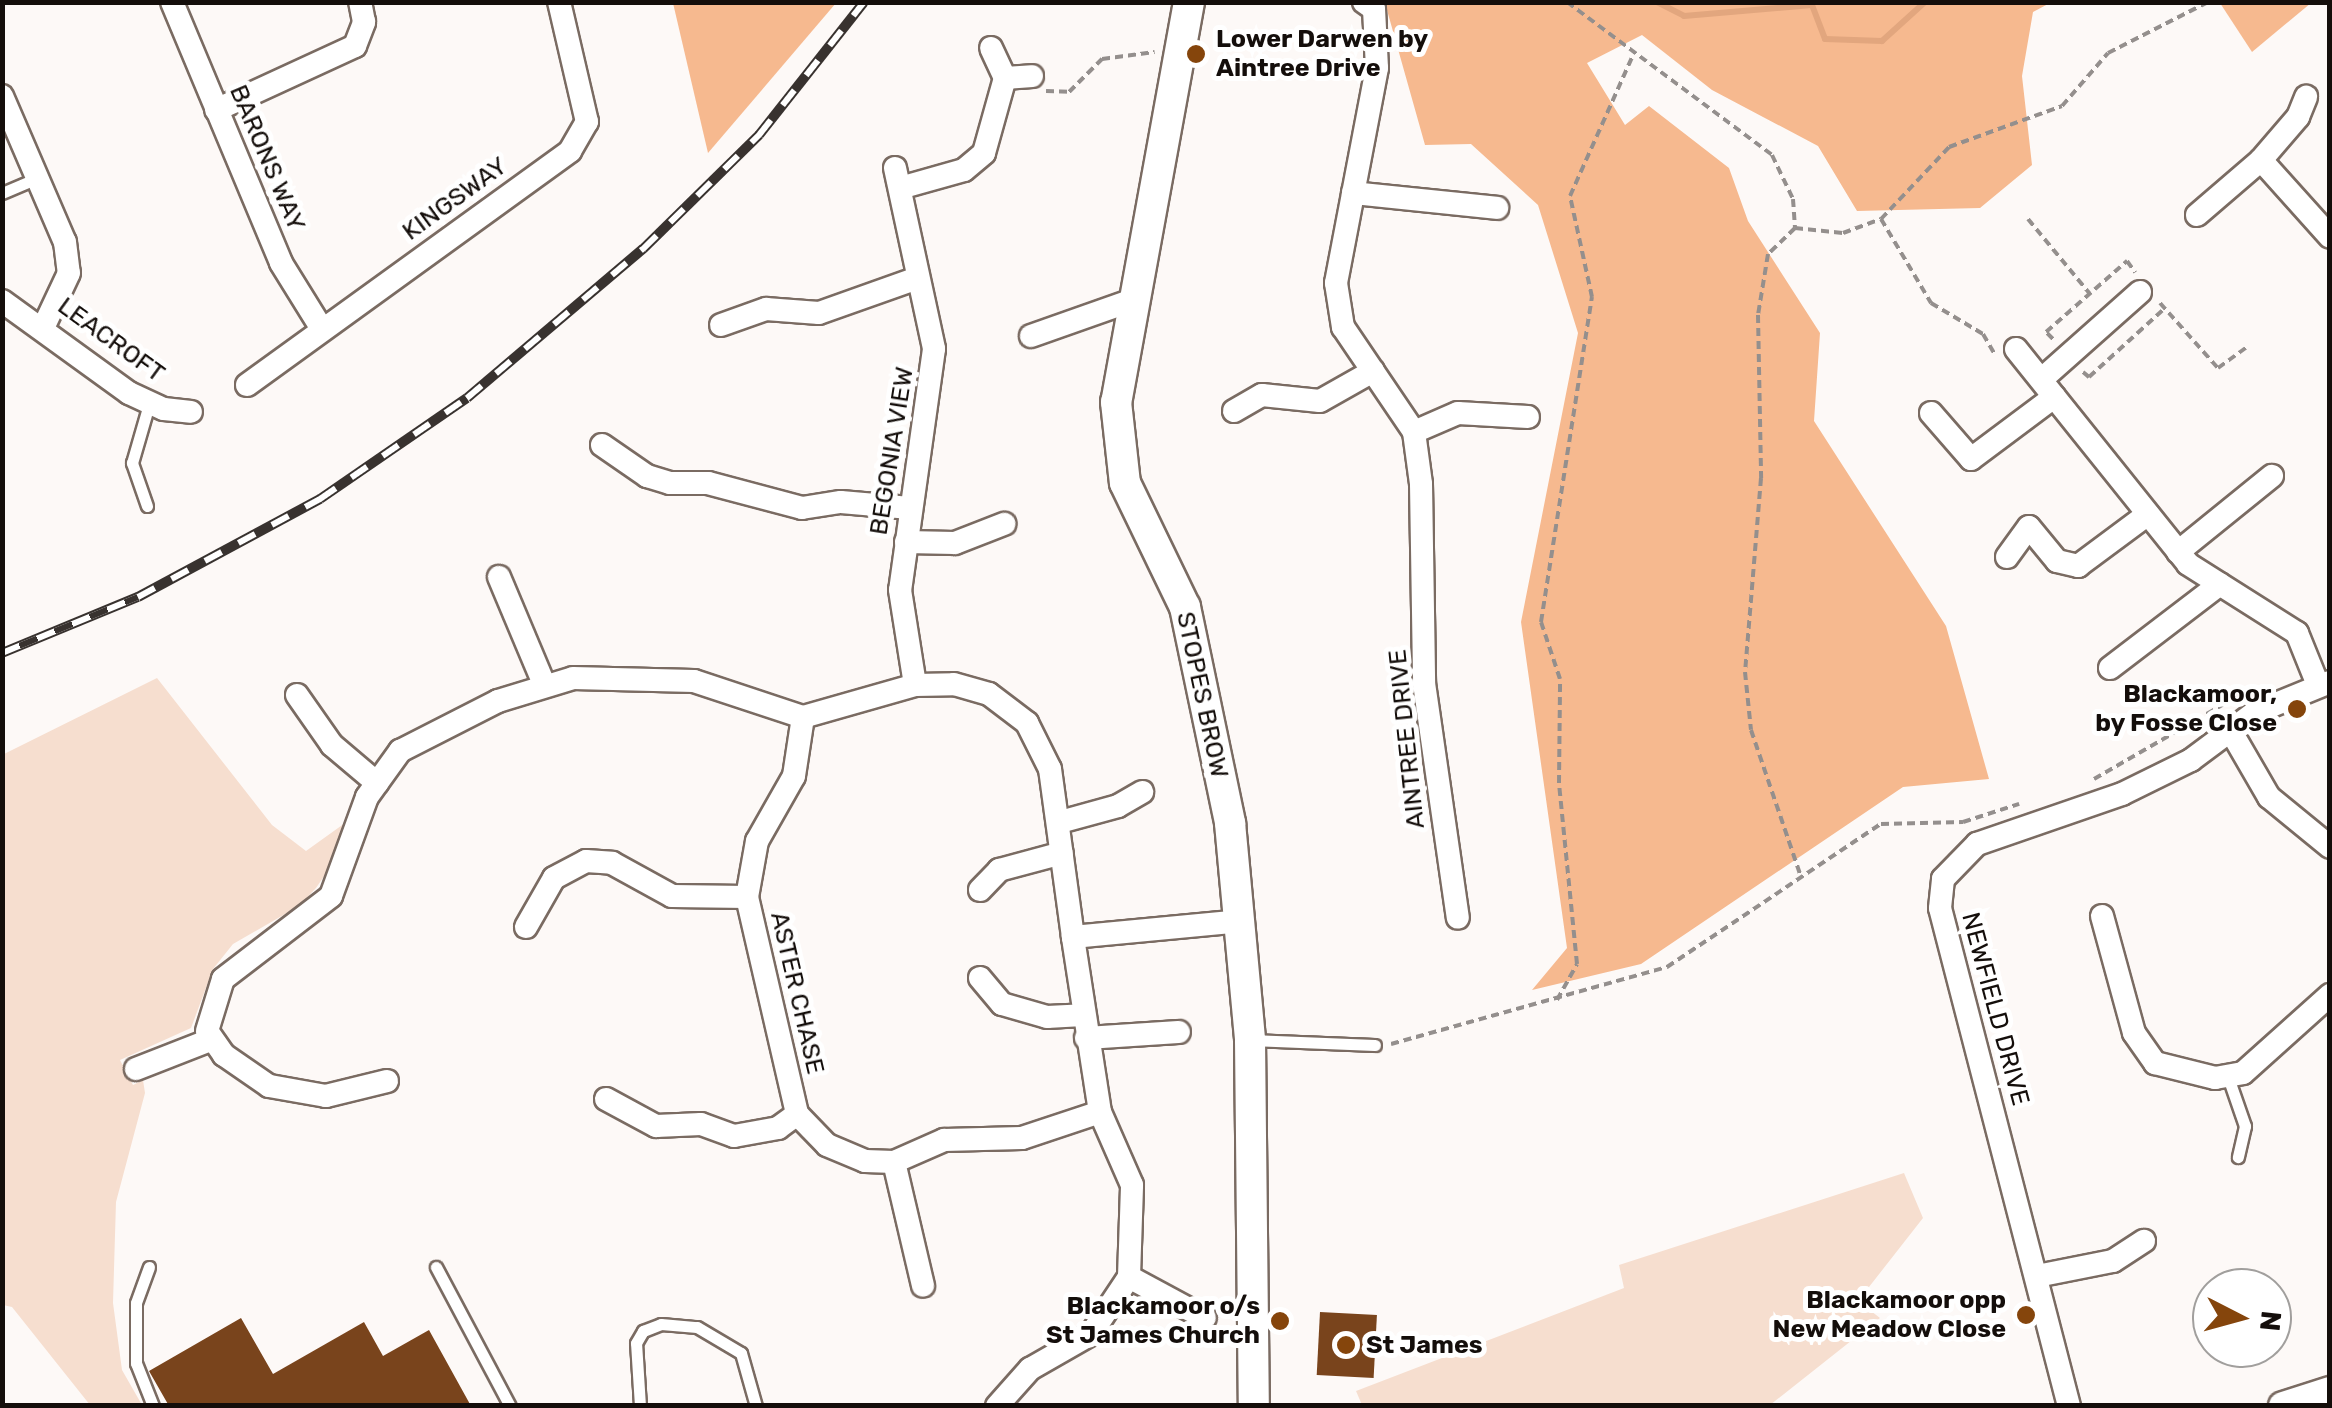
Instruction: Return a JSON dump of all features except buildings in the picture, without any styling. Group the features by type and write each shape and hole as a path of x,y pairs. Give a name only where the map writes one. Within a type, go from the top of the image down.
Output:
{"main road":[{"name":"STOPES BROW","path":"1189,2 1116,402 1125,483 1185,607 1230,823 1250,1040 1254,1406"}],"street":[{"name":"BARONS WAY","path":"172,2 281,263 322,329"},
{"path":"216,110 355,46 364,22 360,2"},
{"name":"KINGSWAY","path":"247,385 570,151 586,122 559,2"},
{"name":"AINTREE DRIVE","path":"1364,2 1374,9 1376,68 1336,284 1343,327 1414,432 1421,484 1424,684 1458,918"},
{"path":"991,48 1005,78 1032,76"},
{"name":"BEGONIA VIEW","path":"915,685 900,590 934,370 898,178 964,170 984,152 996,130 1005,78"},
{"path":"2,96 65,242 70,272 44,326"},
{"path":"2197,215 2261,160 2298,117 2306,97"},
{"path":"2261,160 2330,237"},
{"path":"1354,193 1496,208"},
{"path":"720,325 766,309 818,313 918,278"},
{"path":"1931,413 1971,459 2048,388 2067,356 2140,292"},
{"path":"1031,336 1133,300"},
{"name":"LEACROFT","path":"2,301 44,326 149,404 191,412"},
{"path":"2016,349 2178,552 2297,633 2324,684"},
{"path":"1234,412 1262,395 1320,402 1372,371"},
{"path":"1414,432 1458,413 1528,417"},
{"path":"602,445 646,476 670,484 708,484 802,508 841,502 910,508"},
{"path":"2178,552 2272,476"},
{"path":"2007,557 2028,527 2057,561 2078,566 2148,514"},
{"path":"906,542 955,543 1004,524"},
{"path":"499,577 544,684"},
{"path":"2110,668 2220,584"},
{"path":"387,1081 326,1096 269,1086 210,1040 208,1022 223,979 331,896 377,783 400,751 544,684 609,677 694,681 803,717 915,685 975,689 1016,711 1044,752 1060,822 1084,1026 1100,1112 1132,1185 1129,1277 1091,1334 1030,1370 997,1406"},
{"name":"NEWFIELD DRIVE","path":"2069,1406 1940,908 1943,878 1977,844 2122,794 2191,760 2229,728 2324,684"},
{"path":"297,696 332,746 377,783"},
{"name":"ASTER CHASE","path":"803,717 794,776 756,841 747,897 798,1114 843,1154 894,1162"},
{"path":"2229,728 2269,797 2330,848"},
{"path":"1060,822 1118,806 1142,792"},
{"path":"980,890 999,870 1062,852"},
{"path":"526,926 554,878 586,861 612,863 672,896 747,897"},
{"path":"2102,916 2143,1052 2172,1068 2228,1077 2242,1073 2330,995"},
{"path":"1073,937 1241,921"},
{"path":"980,978 1002,1004 1084,1026 1179,1032"},
{"path":"136,1069 210,1040"},
{"path":"606,1100 656,1126 701,1124 734,1136 778,1128 798,1114"},
{"path":"923,1286 894,1162 944,1140 1022,1138 1100,1112"},
{"path":"2037,1276 2112,1261 2144,1242"},
{"path":"1129,1277 1205,1318"},
{"path":"2283,1406 2330,1391"}],"lane":[{"path":"2,193 38,178"},
{"path":"147,506 132,463 149,404"},
{"path":"1250,1040 1375,1045"},
{"path":"2228,1077 2245,1126 2238,1157"},
{"path":"149,1267 136,1303 136,1362 153,1406"},
{"path":"436,1267 510,1406"},
{"path":"640,1406 636,1343 643,1331 660,1324 697,1327 740,1353 756,1406"}],"path":[{"path":"1567,2 1772,156 1793,199 1795,228"},
{"path":"1801,878 1750,730 1745,672 1761,478 1758,315 1768,254 1795,228 1843,233 1880,219 1950,147 2062,106 2108,53 2208,2"},
{"path":"1557,1000 1576,964 1559,782 1560,679 1541,622 1592,297 1570,196 1634,54"},
{"path":"1032,76 1046,92 1062,94 1111,56 1179,55"},
{"path":"1880,219 1931,303 1983,334 2000,363 2016,349"},
{"path":"2028,219 2090,294"},
{"path":"2067,356 2088,377 2165,308"},
{"path":"2090,782 2234,694 2265,684"},
{"path":"1375,1045 1557,1000 1667,967 1881,824 1962,822 2035,799"}],"shaded area":[{"path":"673,2 836,3 708,153"},
{"path":"1385,3 2050,3 2033,12 2022,76 2032,165 1980,208 1857,211 1818,146 1712,90 1642,35 1587,63 1625,125 1649,106 1729,168 1748,221 1820,333 1814,421 1946,626 1989,779 1903,787 1641,964 1532,990 1567,948 1521,622 1578,333 1538,205 1471,144 1425,145"},
{"path":"2220,3 2311,3 2252,52"},
{"path":"157,678 272,825 306,851 345,823 340,853 316,888 299,906 233,944 213,969 191,1028 120,1060 133,1085 143,1080 145,1093 116,1202 113,1303 122,1370 142,1405 90,1405 12,1307 3,1305 2,755"},
{"path":"1904,1173 1923,1218 1858,1301 1880,1318 1770,1405 1362,1405 1356,1391 1624,1288 1619,1265"}],"waterway":[{"path":"1657,2 1684,16 1812,5 1825,39 1882,41 1925,2"}],"railway":[{"path":"2,653 138,597 320,499 467,398 643,249 759,135 864,2"}],"place":[{"name":"Lower Darwen by Aintree Drive","path":"1196,54"},
{"name":"Blackamoor, by Fosse Close","path":"2297,709"},
{"name":"Blackamoor opp New Meadow Close","path":"2026,1315"},
{"name":"Blackamoor o/s St James Church","path":"1280,1321"},
{"name":"St James","path":"1346,1345"}]}
